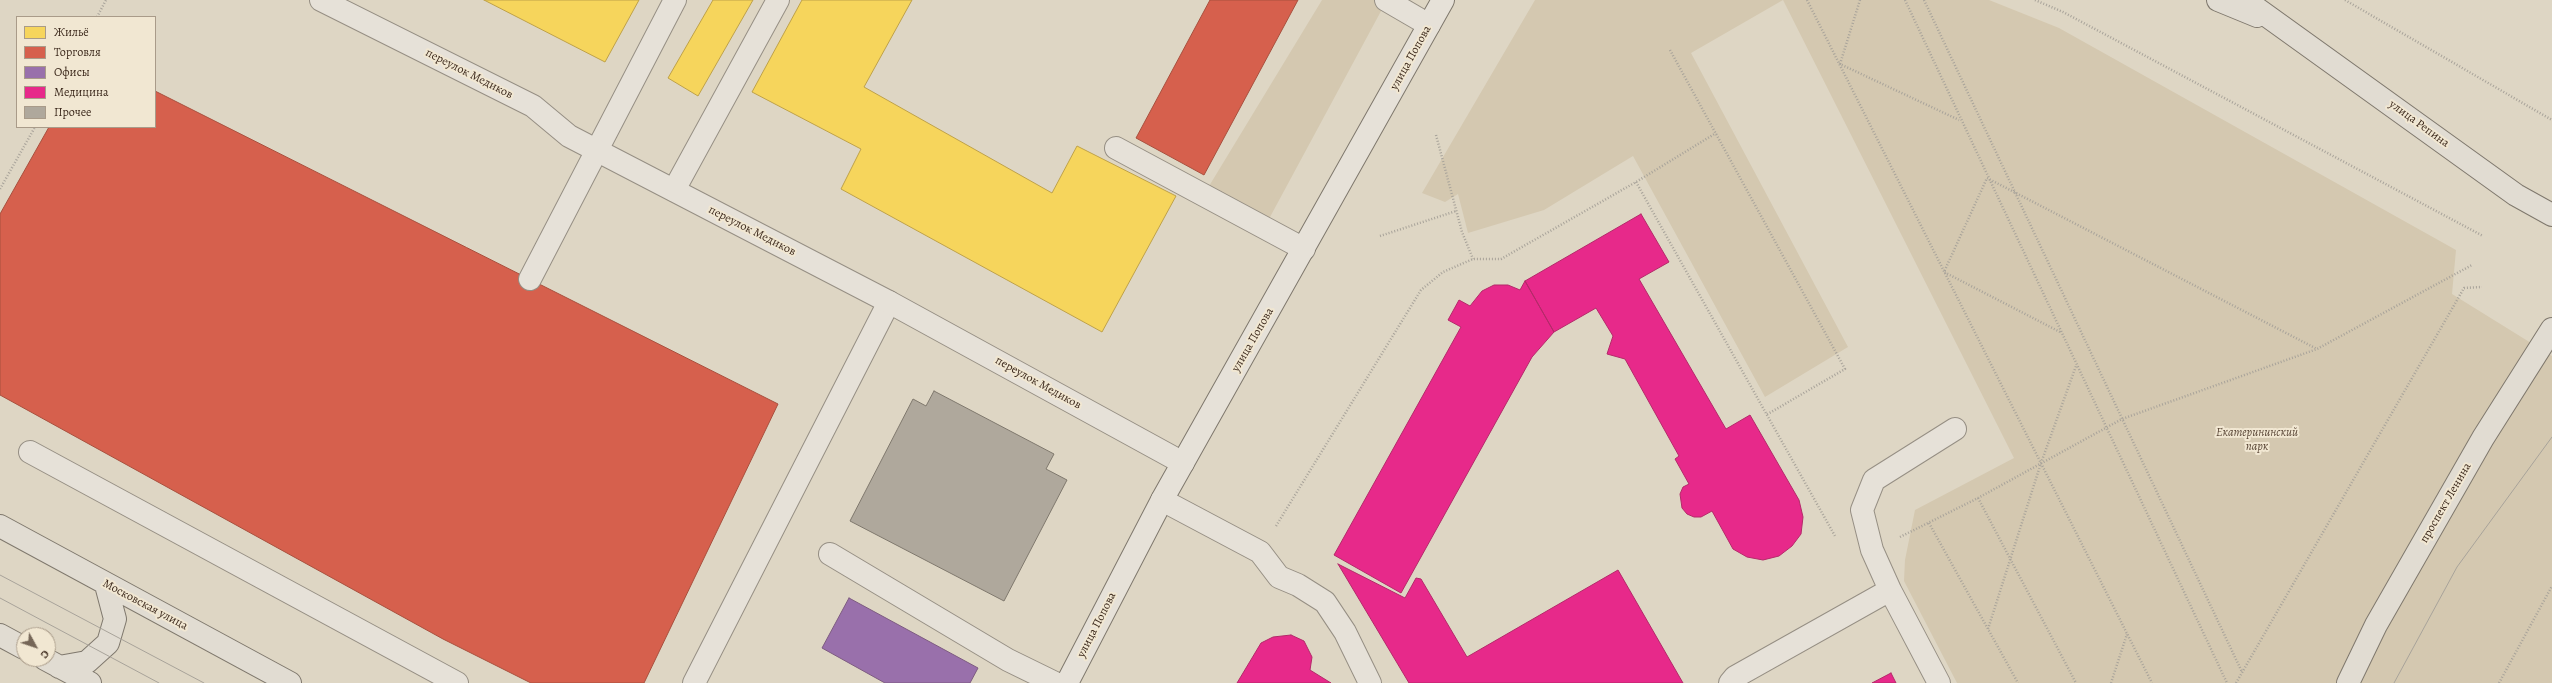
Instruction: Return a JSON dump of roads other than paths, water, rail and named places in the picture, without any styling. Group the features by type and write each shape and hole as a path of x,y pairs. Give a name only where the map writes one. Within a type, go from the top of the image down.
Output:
{"main road":[{"name":"улица Репина","path":"2218,0 2288,29"},
{"name":"улица Репина","path":"2245,0 2288,29 2516,195 2552,215"},
{"name":"проспект Ленина","path":"2348,683 2376,625 2480,444 2552,329"},
{"name":"Московская улица","path":"0,526 106,585 290,683"},
{"path":"56,663 87,662 108,643 115,619 106,585"},
{"path":"0,635 16,644"},
{"path":"56,665 90,683"}],"street":[{"name":"переулок Медиков","path":"321,0 533,106 569,136 889,302 1183,463"},
{"path":"530,279 674,0"},
{"path":"674,190 778,0"},
{"path":"1386,0 1429,25"},
{"name":"улица Попова","path":"1067,683 1162,500 1443,0"},
{"path":"1116,148 1304,249"},
{"path":"694,683 889,302"},
{"path":"1939,683 1890,590 1872,550 1862,510 1874,480 1955,429"},
{"path":"30,452 457,683"},
{"path":"1162,500 1260,552 1279,577 1298,585 1324,602 1345,632 1370,683"},
{"path":"830,554 1008,660 1054,683"},
{"path":"1730,683 1735,677 1890,590"}],"tram line":[{"path":"2394,683 2457,567 2552,437"},
{"path":"0,575 204,683"},
{"path":"0,598 159,683"}],"park label":[{"name":"Екатерининский парк","path":"2257,440"}]}
